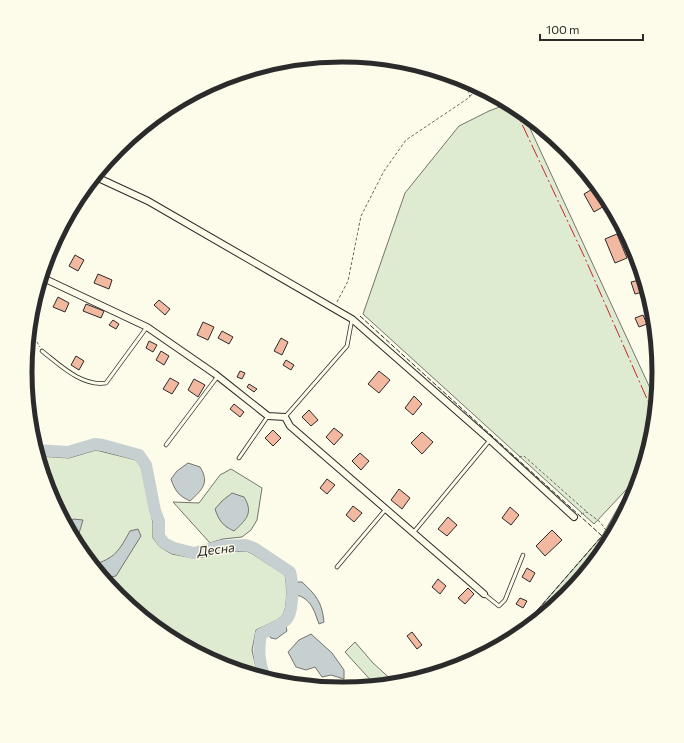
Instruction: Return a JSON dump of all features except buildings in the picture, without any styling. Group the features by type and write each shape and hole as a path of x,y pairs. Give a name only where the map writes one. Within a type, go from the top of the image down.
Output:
{"street":[{"path":"100,179 148,202 352,319 512,459 574,517"},
{"path":"46,279 147,327 218,376 268,416 285,417 290,426 484,594"}],"lane":[{"path":"285,417 347,346 352,319"},
{"path":"42,351 77,377 97,385 106,383 147,327"},
{"path":"166,445 218,376"},
{"path":"239,458 268,416"},
{"path":"413,533 490,440"},
{"path":"337,567 386,509"},
{"path":"484,594 499,606 505,600 523,555"}],"path":[{"path":"467,88 470,97"},
{"path":"333,309 348,281 361,216 384,171 406,140 476,92"},
{"path":"34,341 37,342 42,351"},
{"path":"512,459 524,456 600,522 607,532"},
{"path":"574,517 587,512"}],"green space":[{"path":"502,106 528,124 651,390 646,432 636,471 630,486 594,524 363,314 405,193 459,126"},
{"path":"96,450 136,460 141,467 143,475 148,472 149,477 144,480 153,523 153,538 160,547 172,554 193,558 205,557 222,552 246,551 285,575 286,596 284,613 276,620 256,630 252,650 256,669 223,658 187,640 138,605 109,576 84,544 64,509 48,471 44,456 69,458"},
{"path":"231,469 262,488 257,520 251,530 242,537 223,539 210,543 173,502 199,503 220,475"},
{"path":"628,490 610,527 588,560 561,591 532,616 602,536"},
{"path":"355,642 373,663 389,678 371,680 345,652"}],"shaded area":[{"path":"188,463 200,467 204,478 201,490 190,501 178,493 171,479 177,471"},
{"path":"232,493 244,497 248,508 245,520 234,531 222,523 215,509"},
{"path":"73,519 83,520 79,534 74,526 71,521"},
{"path":"138,529 141,536 116,576 110,577 98,563 107,560 116,553 130,531"},
{"path":"293,582 302,582 315,595 322,609 324,622 319,624 313,608 307,600 298,595 292,594"},
{"path":"285,621 287,631 276,639 271,638 266,631"},
{"path":"311,634 332,653 344,670 344,679 331,675 322,677 315,667 306,670 296,667 288,652 299,640"}],"waterway":[{"name":"Десна","path":"43,450 68,452 95,444 139,455 146,465 155,511 159,521 159,536 164,543 174,548 194,553 221,546 246,545 254,548 290,572 292,583 292,604 289,616 281,624 261,634 260,656 262,671"}],"fence":[{"path":"360,316 602,536 532,616"}],"power":[{"path":"519,117 584,256 650,405"}]}
